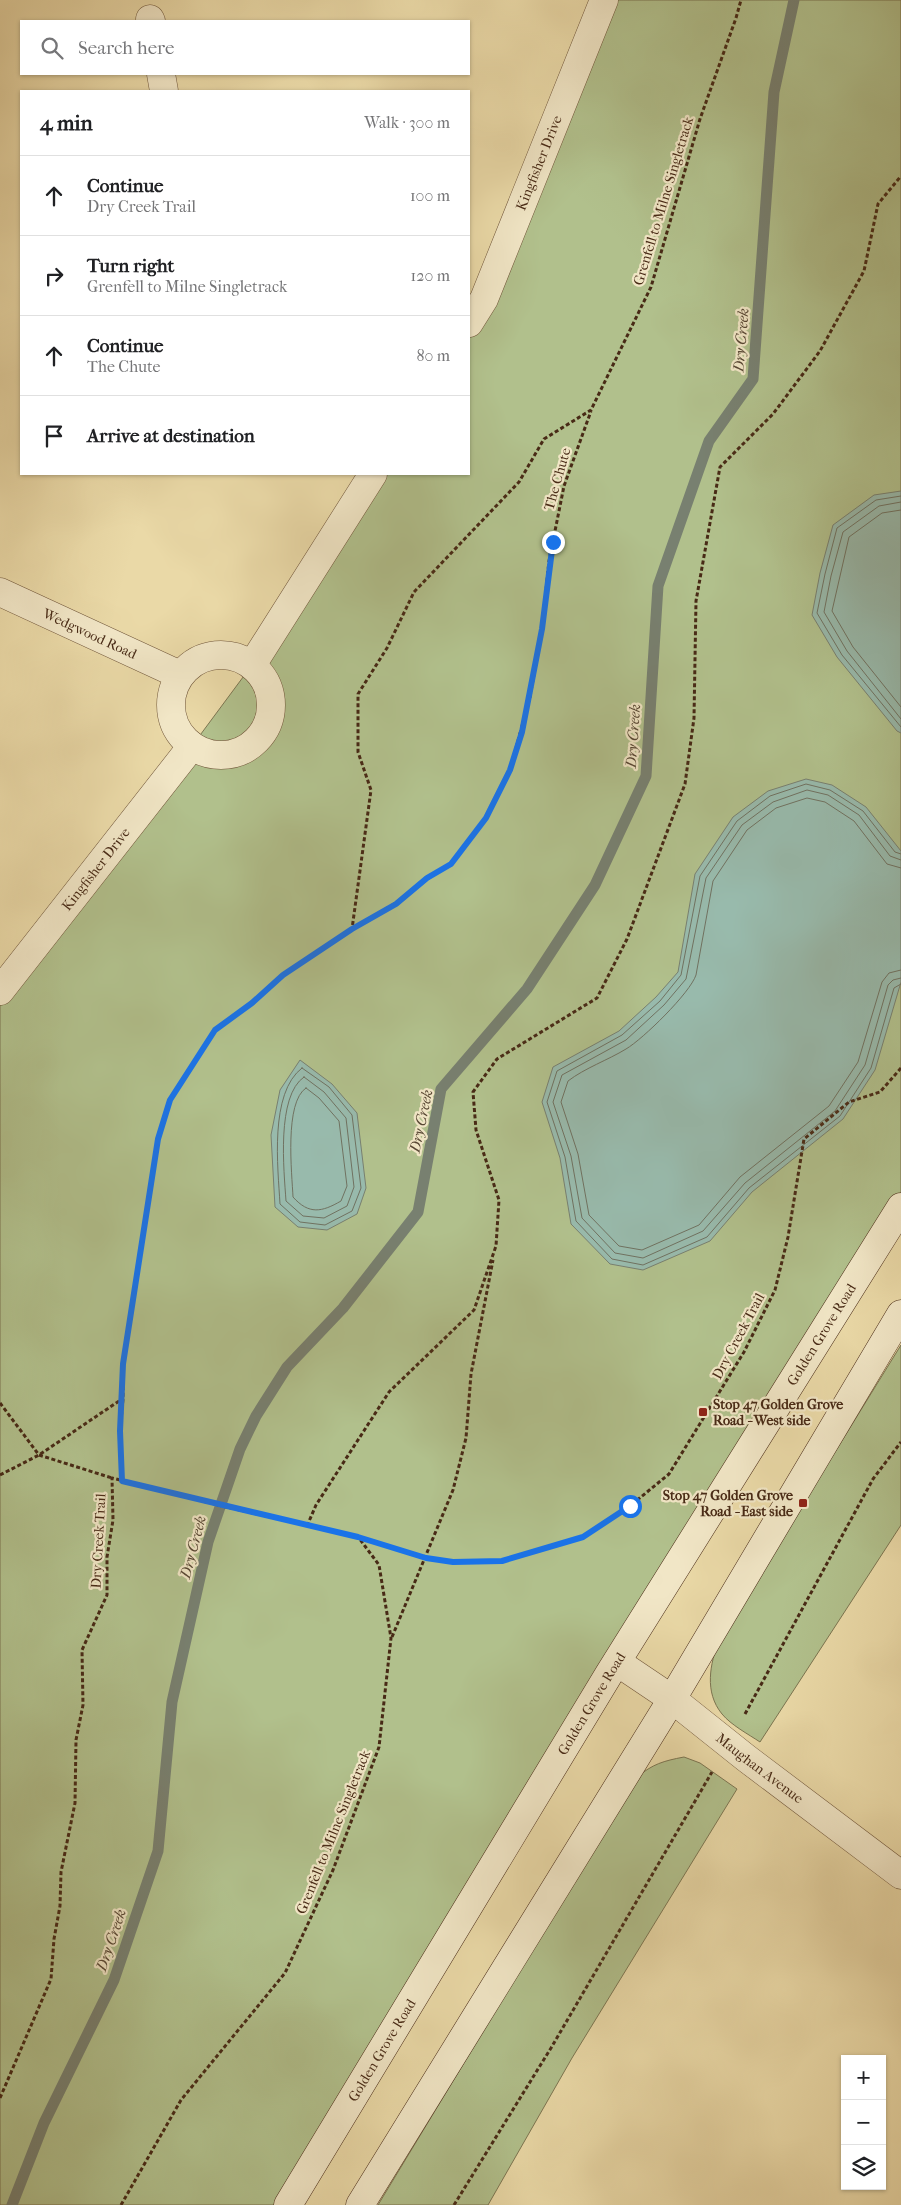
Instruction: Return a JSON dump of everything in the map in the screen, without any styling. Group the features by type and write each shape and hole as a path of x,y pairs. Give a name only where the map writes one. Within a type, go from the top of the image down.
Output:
{"main road":[{"name":"Kingfisher Drive","path":"470,319 476,296 604,0"},
{"path":"161,75 164,90"},
{"path":"252,665 372,475"},
{"name":"Wedgwood Road","path":"0,592 180,675"},
{"path":"222,654 238,657 252,665 264,678 270,693 271,710 267,727 256,741 242,751 225,756 208,754 192,746 180,735 173,721 170,706 172,689 180,675 192,664 206,656 222,654"},
{"name":"Kingfisher Drive","path":"0,991 192,746"},
{"name":"Golden Grove Road","path":"288,2205 617,1662 901,1207"},
{"path":"360,2205 672,1699 901,1314"},
{"name":"Maughan Avenue","path":"617,1662 672,1699 728,1744 901,1875"}],"path":[{"name":"Grenfell to Milne Singletrack","path":"591,410 650,287 700,118 741,0"},
{"path":"391,1638 453,1490 466,1438 471,1374 496,1246 499,1200 476,1130 473,1092 497,1059 597,998 627,939 685,784 694,718 696,602 720,467 772,414 820,351 864,271 878,204 901,176"},
{"path":"122,1481 120,1431 123,1398 123,1364 158,1139 170,1100 215,1030 252,1003 283,975 352,929 371,790 358,752 358,694 387,648 414,592 519,482 544,439 591,410"},
{"name":"The Chute","path":"352,929 396,904 427,878 451,864 486,818 510,770 530,697 542,629 549,561 564,486 591,410"},
{"name":"Dry Creek Trail","path":"0,2098 51,1980 54,1939 60,1906 61,1872 75,1804 76,1740 83,1706 82,1650 107,1595 107,1557 113,1520 112,1478 358,1537 426,1558 453,1562 502,1561 583,1537 630,1506 669,1474 744,1352 775,1290 788,1237 804,1138 849,1102 880,1092 901,1068"},
{"path":"307,1526 316,1505 389,1392 474,1310 496,1246"},
{"path":"0,1475 39,1455 123,1398"},
{"path":"0,1403 39,1455 112,1478"},
{"path":"454,2205 556,2039 728,1744 873,1479 901,1442"},
{"name":"Grenfell to Milne Singletrack","path":"120,2205 181,2100 285,1973 333,1870 379,1748 391,1638 379,1565 358,1537"}],"green space":[{"path":"604,0 901,0 901,1207 288,2205 0,2205 0,991 192,746 252,665 372,475 470,475 470,321"},
{"path":"901,1345 901,1525 760,1742 726,1718 716,1705 710,1678 719,1640"},
{"path":"684,1757 700,1763 737,1789 572,2058 488,2205 378,2205 637,1777 659,1764"}],"water":[{"path":"901,491 901,733 897,731 837,657 812,615 820,573 833,525 874,495"},
{"path":"806,779 832,785 866,807 901,851 901,982 875,1070 843,1119 752,1192 710,1241 643,1270 610,1264 571,1224 560,1158 542,1102 553,1067 619,1031 656,997 678,972 695,874 733,817 768,791"},
{"path":"300,1060 332,1084 357,1113 366,1188 357,1214 327,1230 298,1227 275,1207 271,1135 280,1090"}],"waterway":[{"name":"Dry Creek","path":"12,2205 44,2123 114,1980 158,1851 172,1702 208,1542 240,1449 256,1416 287,1367 343,1308 418,1212 441,1089 527,989 595,885 646,776 658,586 709,441 753,379 774,92 794,0"}],"place":[{"name":"Stop 47 Golden Grove Road - West side","path":"703,1412"},
{"name":"Stop 47 Golden Grove Road - East side","path":"803,1503"}],"route":[{"path":"553,542 549,561 542,629 522,732 510,770 486,818 451,864 427,878 396,904 352,929 283,975 252,1003 215,1030 170,1100 158,1139 123,1364 123,1398 120,1431 122,1481 358,1537 426,1558 453,1562 502,1561 583,1537 630,1506"}]}
